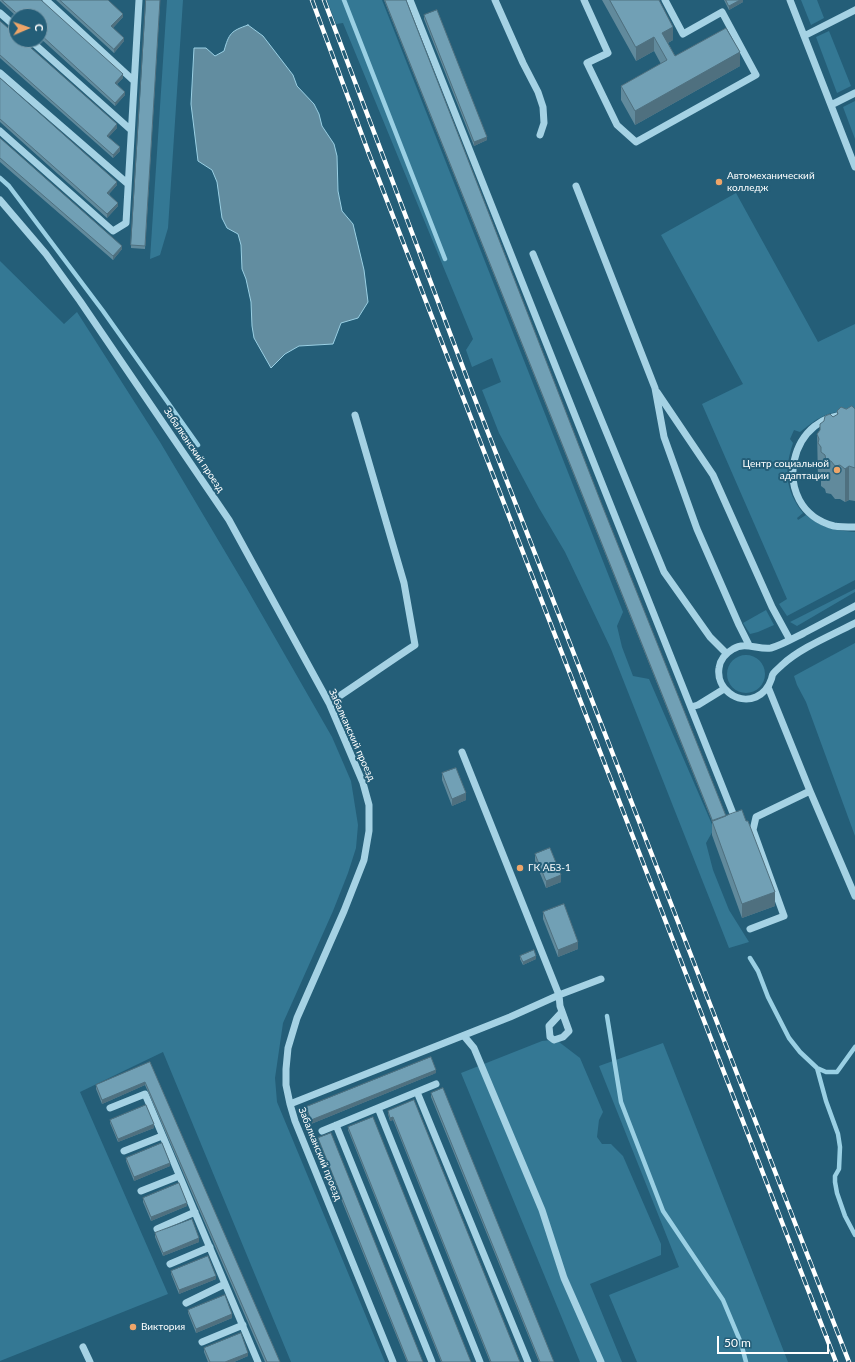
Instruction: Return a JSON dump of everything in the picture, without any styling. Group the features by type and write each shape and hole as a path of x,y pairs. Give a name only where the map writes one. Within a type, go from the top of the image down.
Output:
{"street":[{"path":"46,0 134,81"},
{"path":"0,131 113,230 126,223 139,0"},
{"path":"410,0 734,816"},
{"path":"496,0 523,63 538,92 543,107 544,123 540,135"},
{"path":"584,0 608,53 587,63 617,125 636,142 756,75 722,12 683,34 665,0"},
{"path":"790,0 855,166"},
{"path":"804,36 855,10"},
{"path":"0,13 8,20"},
{"path":"39,48 131,130"},
{"path":"0,73 128,184"},
{"path":"831,104 855,93"},
{"path":"576,186 655,388 664,437 697,529 749,645"},
{"name":"Забалканский проезд","path":"0,200 46,254 80,301 229,520 329,703 363,783 369,805 369,831 364,860 344,911 297,1018 288,1048 286,1085 295,1122 393,1362"},
{"path":"534,254 664,572 710,636 726,653"},
{"path":"655,388 712,475 772,607 790,640"},
{"path":"855,416 844,414 837,416 825,420 809,431 797,449 792,468 794,487 798,497 807,510 821,520 834,526 855,527"},
{"path":"329,703 364,680 384,664 415,645 404,583 355,415"},
{"path":"855,606 790,640 771,648 758,648 749,645 733,648 726,653 722,659 718,675 720,682 724,689 735,697 747,699 755,698 763,693 768,687 773,674 782,665 798,654 855,623"},
{"path":"768,687 855,896"},
{"path":"691,707 698,705 724,689"},
{"path":"462,752 559,995 562,1012"},
{"path":"750,928 784,916 753,830 756,817 810,791"},
{"path":"290,1104 464,1036 559,995 601,979"},
{"path":"464,1036 474,1048 477,1055 542,1210 564,1278 601,1362"},
{"path":"322,1131 436,1084"},
{"path":"418,1092 528,1362"},
{"path":"110,1108 144,1094 258,1362"},
{"path":"378,1108 480,1362"},
{"path":"336,1125 432,1362"},
{"path":"124,1151 162,1136"},
{"path":"141,1191 179,1176"},
{"path":"157,1229 195,1212"},
{"path":"170,1264 210,1247"},
{"path":"186,1303 225,1284"},
{"path":"202,1342 243,1325"},
{"path":"83,1347 90,1362"}],"shaded area":[{"path":"167,0 183,0 168,228 160,255 150,259"},
{"path":"327,0 382,0 623,612 617,626 622,647 633,676 649,679 714,829 706,843 713,870 729,910 749,942 729,948 611,649 565,552 539,508 499,433 482,390 501,382 492,358 472,367 466,350 473,339 343,23 336,24"},
{"path":"801,0 817,0 824,18 811,25"},
{"path":"248,25 263,36 293,75 297,86 314,104 319,114 322,126 334,144 337,156 338,191 342,211 353,224 364,270 368,302 358,318 341,323 333,344 299,346 285,354 271,368 254,338 251,302 246,279 242,269 241,245 238,234 227,228 222,218 217,182 212,170 198,161 191,104 194,48 206,48 215,56 224,51 229,36 234,31"},
{"path":"829,31 851,86 837,93 816,37"},
{"path":"855,101 855,139 843,107"},
{"path":"736,193 818,342 855,324 855,411 831,413 820,418 800,432 794,430 790,439 793,443 787,471 793,496 803,513 797,518 798,520 806,515 829,528 855,532 855,580 787,616 779,604 787,599 702,404 743,384 661,235"},
{"path":"0,261 64,324 77,312 160,442 246,587 332,737 351,781 358,825 356,848 333,911 283,1023 275,1078 277,1102 385,1362 291,1362 163,1052 80,1092 168,1294 0,1361"},
{"path":"855,589 855,592 797,626 790,622"},
{"path":"766,610 774,625 750,634 743,623"},
{"path":"855,643 855,836 806,702 794,676"},
{"path":"746,655 759,661 765,674 759,687 746,693 733,687 727,674 733,661"},
{"path":"551,1040 559,1042 580,1058 603,1112 599,1120 597,1137 602,1144 611,1144 623,1156 661,1244 661,1255 590,1284 622,1362 580,1362 461,1073 542,1041"},
{"path":"663,1043 788,1362 637,1362 609,1295 679,1267 599,1066"}],"building":[{"path":"2,0 41,0 123,74 115,83 125,92 115,103 48,41 48,8 11,8"},
{"path":"60,0 108,0 123,14 111,26 124,38 114,49"},
{"path":"146,0 160,0 145,246 131,245"},
{"path":"385,0 406,0 602,505 726,816 713,821"},
{"path":"610,0 659,0 673,27 662,33 675,56 726,28 740,52 635,111 621,86 667,60 654,37 636,47"},
{"path":"726,0 740,0 729,6"},
{"path":"437,10 487,137 474,142 424,15"},
{"path":"0,21 8,28 8,48 31,48 117,124 107,136 120,147 113,155 0,55"},
{"path":"0,78 117,182 107,193 118,203 107,214 0,119"},
{"path":"0,138 122,246 113,256 0,158"},
{"path":"852,406 855,409 855,468 849,466 845,469 840,465 835,466 831,461 826,460 825,455 821,452 817,434 820,430 820,424 824,421 825,416 830,414 833,417 838,414 837,411 841,407 846,409"},
{"path":"456,768 466,793 452,799 442,773"},
{"path":"742,810 746,821 748,821 775,892 742,904 712,821"},
{"path":"550,848 561,875 546,881 535,854"},
{"path":"564,904 578,942 558,950 543,912"},
{"path":"534,950 536,956 523,962 520,956"},
{"path":"431,1057 436,1070 311,1120 306,1107"},
{"path":"150,1062 280,1362 267,1362 145,1082 102,1100 96,1085"},
{"path":"443,1088 554,1362 540,1362 431,1093"},
{"path":"414,1100 520,1362 491,1362 393,1117 390,1118 388,1111"},
{"path":"146,1105 154,1124 118,1139 110,1120"},
{"path":"373,1117 471,1362 442,1362 348,1127"},
{"path":"331,1133 423,1362 408,1362 318,1138"},
{"path":"162,1143 170,1163 134,1177 126,1158"},
{"path":"179,1183 187,1203 151,1217 143,1198"},
{"path":"192,1219 199,1238 163,1253 155,1233"},
{"path":"208,1256 216,1276 179,1290 171,1271"},
{"path":"225,1295 232,1314 196,1329 188,1310"},
{"path":"241,1333 248,1353 225,1362 210,1362 204,1348"}],"waterway":[{"path":"344,0 445,259"},
{"path":"0,178 9,186 103,311 198,445"},
{"path":"750,958 758,971 768,997 789,1038 800,1052 817,1068 826,1072 837,1072 855,1047"},
{"path":"607,1016 621,1102 663,1211 723,1300 741,1343 746,1362"},
{"path":"817,1068 826,1101 838,1134 840,1147 839,1169 835,1176 837,1193 845,1216 855,1235"}],"railway":[{"path":"312,0 369,154 836,1362"},
{"path":"324,0 473,394 849,1362"}],"place":[{"name":"Автомеханический колледж","path":"719,182"},
{"name":"Центр социальной адаптации","path":"837,470"},
{"name":"ГК АБЗ-1","path":"520,868"},
{"name":"Виктория","path":"133,1327"}]}
